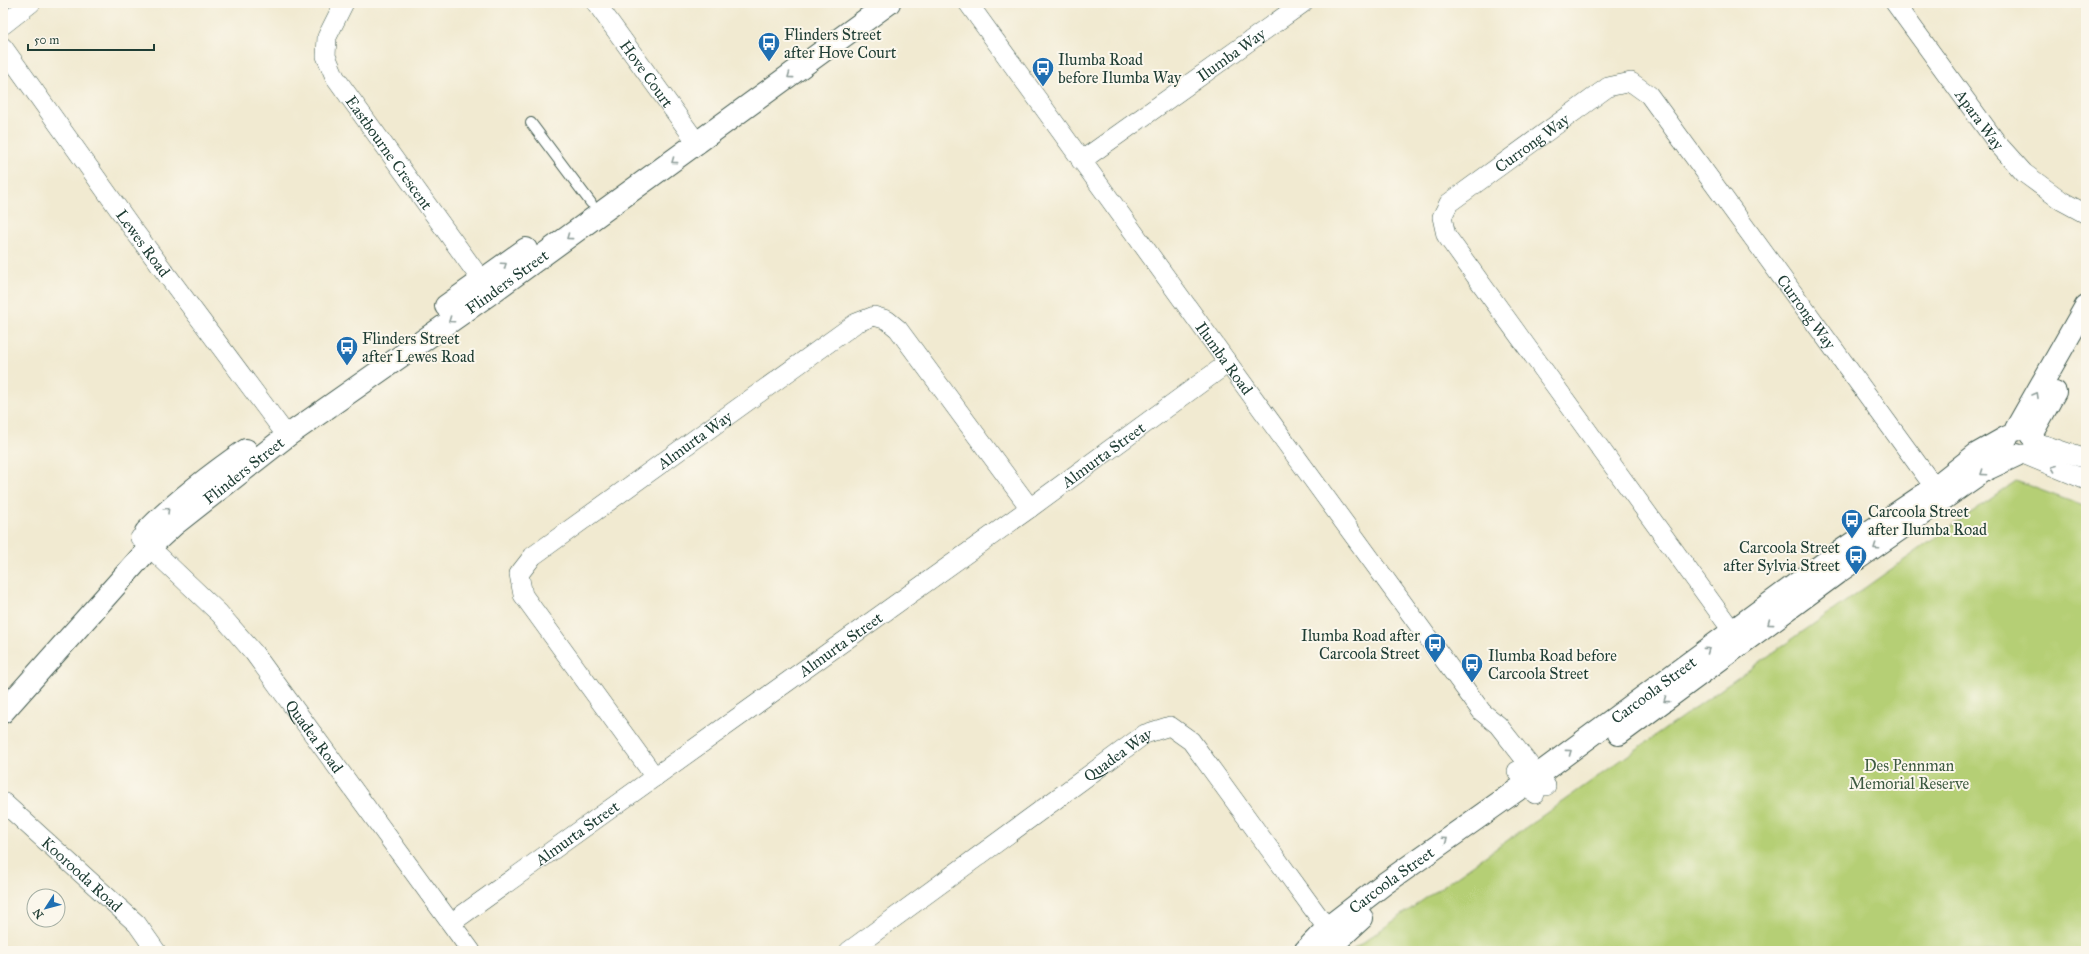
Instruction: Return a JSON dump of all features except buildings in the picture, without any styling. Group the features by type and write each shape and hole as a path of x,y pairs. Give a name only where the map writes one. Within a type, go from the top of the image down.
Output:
{"main road":[{"name":"Flinders Street","path":"486,287 591,203 694,138 867,3"},
{"name":"Flinders Street","path":"3,692 145,542 175,524 283,431 694,138 889,3"},
{"name":"Carcoola Street","path":"1305,951 1330,940 1353,925 1536,785 1832,567 1939,494 1977,454 2021,442 2077,342 2086,306"},
{"name":"Flinders Street","path":"3,712 145,542"}],"street":[{"path":"3,25 31,3"},
{"name":"Eastbourne Crescent","path":"344,3 327,37 326,56 334,77 486,287"},
{"name":"Hove Court","path":"596,3 694,138"},
{"name":"Ilumba Road","path":"968,3 1081,161 1482,712 1498,726 1536,785"},
{"name":"Ilumba Way","path":"1081,161 1303,3"},
{"name":"Apara Way","path":"1895,3 1997,143 2013,161 2024,173 2062,201 2086,214"},
{"name":"Lewes Road","path":"3,47 134,232 283,431"},
{"name":"Currong Way","path":"1737,638 1446,235 1442,217 1449,204 1608,87 1631,82 1649,95 1939,494"},
{"name":"Almurta Way","path":"655,777 523,595 519,574 533,556 856,323 874,316 887,320 898,329 1030,508"},
{"name":"Almurta Street","path":"451,923 1030,508 1228,363"},
{"path":"2021,442 2086,459"},
{"path":"2021,442 2086,480"},
{"name":"Quadea Road","path":"145,542 219,613 254,652 471,951"},
{"name":"Quadea Way","path":"849,951 1145,734 1170,726 1191,741 1330,940"},
{"name":"Koorooda Road","path":"3,802 137,924 156,951"}],"lane":[{"path":"531,123 538,133 563,157 591,203"},
{"path":"538,133 547,126"}],"green space":[{"name":"Des Pennman Memorial Reserve","path":"2016,481 2086,507 2086,951 1351,951"}],"place":[{"name":"Flinders Street after Hove Court","path":"769,62"},
{"name":"Ilumba Road before Ilumba Way","path":"1043,88"},
{"name":"Flinders Street after Lewes Road","path":"347,366"},
{"name":"Carcoola Street after Ilumba Road","path":"1852,540"},
{"name":"Carcoola Street after Sylvia Street","path":"1856,576"},
{"name":"Ilumba Road after Carcoola Street","path":"1435,664"},
{"name":"Ilumba Road before Carcoola Street","path":"1472,684"}]}
